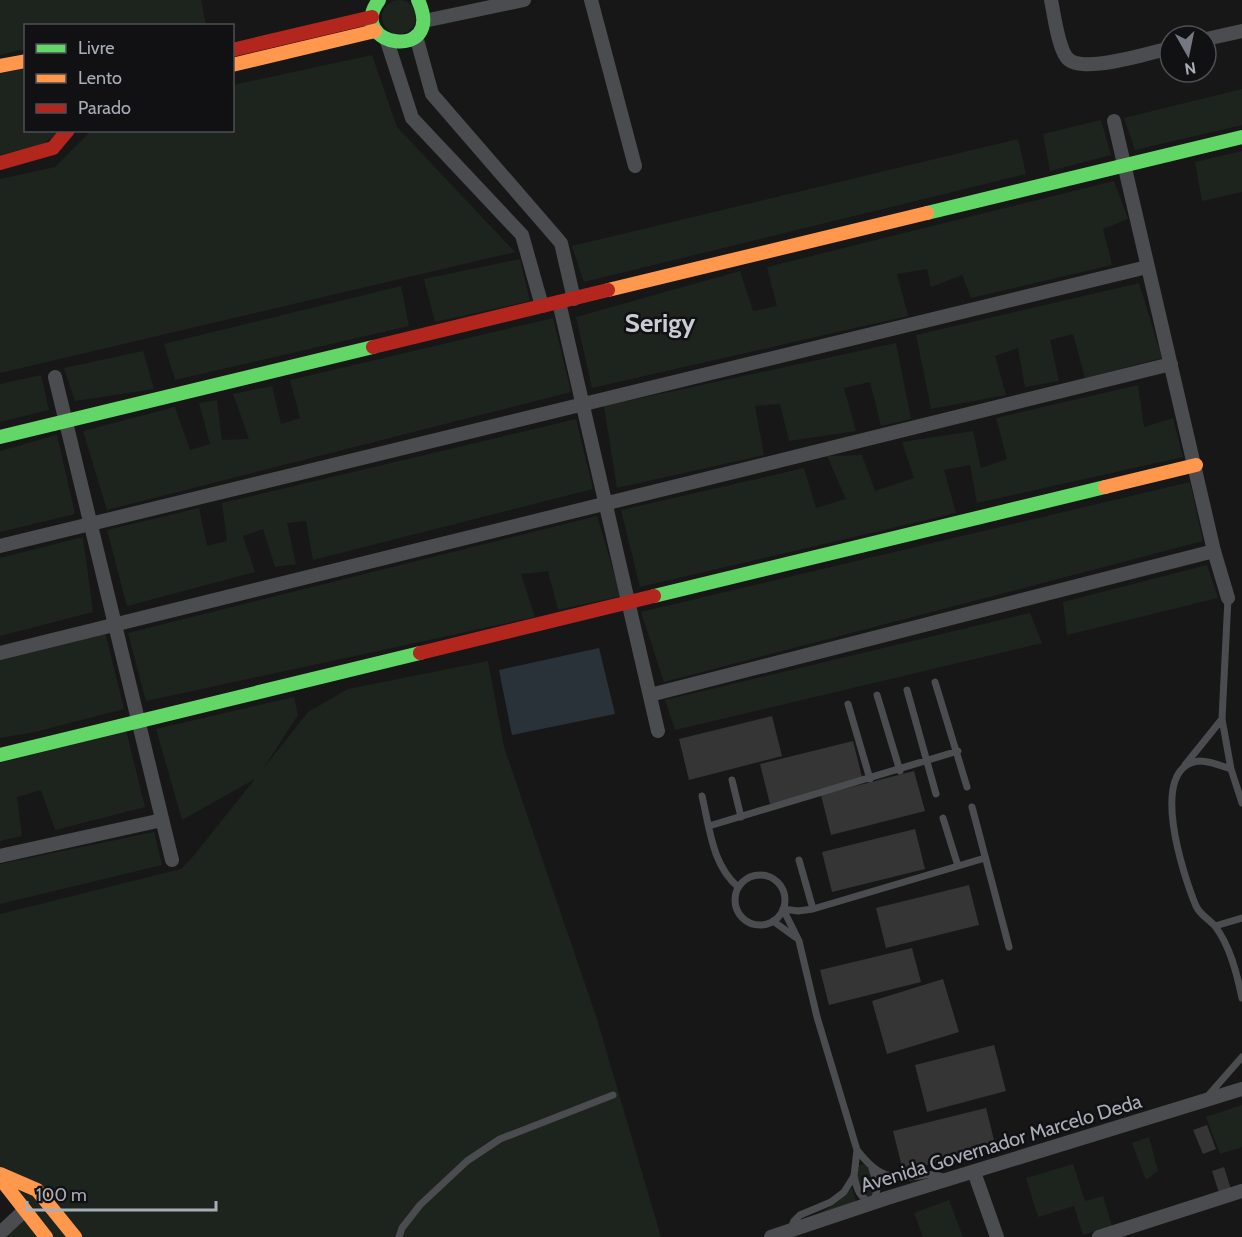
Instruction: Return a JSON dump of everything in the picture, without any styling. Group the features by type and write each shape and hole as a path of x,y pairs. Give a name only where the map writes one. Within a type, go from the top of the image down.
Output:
{"street":[{"path":"379,0 372,16 375,31 387,41 412,118 522,235 542,306"},
{"path":"424,21 524,0"},
{"path":"591,0 635,166"},
{"path":"1051,0 1063,50 1068,59 1081,65 1103,63 1158,51"},
{"path":"387,41 405,43 416,36 424,21 422,1"},
{"path":"234,50 372,16"},
{"path":"234,65 375,31"},
{"path":"1218,36 1242,31"},
{"path":"416,36 432,94 561,243 573,299"},
{"path":"0,66 24,61"},
{"path":"1114,121 1196,465 1214,551 1228,598"},
{"path":"0,163 53,148 66,132"},
{"path":"0,437 1242,137"},
{"path":"0,546 1147,267"},
{"path":"559,302 658,731"},
{"path":"0,653 1171,364"},
{"path":"55,377 172,860"},
{"path":"0,755 1196,465"},
{"path":"650,695 1214,551"},
{"path":"0,856 162,820"},
{"name":"Avenida Governador Marcelo Deda","path":"771,1237 948,1179 1242,1089"},
{"path":"974,1172 997,1237"},
{"path":"0,1176 22,1180 39,1191 51,1203 67,1233"},
{"path":"0,1176 46,1237"},
{"path":"1099,1237 1242,1191"},
{"path":"0,1233 37,1202 51,1203"}],"lane":[{"path":"1228,598 1222,719 1231,769 1242,803"},
{"path":"935,682 958,751 967,787"},
{"path":"907,690 936,794"},
{"path":"877,695 900,771"},
{"path":"848,704 870,779"},
{"path":"1222,719 1174,778 1170,800 1175,828 1197,909 1215,926 1235,968 1242,998"},
{"path":"709,826 900,771 958,751"},
{"path":"1185,765 1201,761 1231,769"},
{"path":"732,780 741,817"},
{"path":"702,796 717,858 725,875 738,887"},
{"path":"972,807 1009,947"},
{"path":"943,818 958,866"},
{"path":"783,909 798,911 813,909 985,858"},
{"path":"799,860 813,909"},
{"path":"783,909 773,921 757,925 742,917 735,903 738,887 751,877 767,876 774,879 784,892 783,909 799,941 817,1017 857,1150 872,1169 878,1184 878,1194 872,1203 864,1199 857,1190 854,1176 857,1150"},
{"path":"1215,926 1242,918"},
{"path":"773,921 799,941"},
{"path":"1202,1102 1242,1057"},
{"path":"399,1237 402,1228 420,1205 467,1161 500,1139 613,1095"},
{"path":"872,1169 881,1174 907,1178 927,1174 948,1179"},
{"path":"790,1230 800,1215 831,1202 844,1192 854,1176"}],"shaded area":[{"path":"0,0 201,0 206,24 24,24 24,49 0,55"},
{"path":"399,0 411,5 416,17 411,29 399,34 387,29 382,17 387,5"},
{"path":"372,55 397,127 515,252 0,373 0,179 55,167 90,132 234,132 234,85"},
{"path":"24,69 24,132 59,132 42,145 0,155 0,73"},
{"path":"1242,89 1242,125 1135,150 1124,118"},
{"path":"1101,120 1111,155 1050,171 1043,134"},
{"path":"1018,139 1026,174 584,282 572,246"},
{"path":"1242,151 1242,192 1202,201 1195,162"},
{"path":"1114,181 1128,219 1103,229 1112,265 971,298 962,275 931,287 927,269 897,274 908,316 592,388 576,317 740,271 753,311 777,306 767,267"},
{"path":"520,259 530,301 435,322 424,279"},
{"path":"1139,283 1162,358 1085,378 1073,334 1050,340 1059,381 1025,387 1018,348 995,356 1006,395 931,409 916,335"},
{"path":"401,286 409,326 175,380 164,344"},
{"path":"553,318 571,392 107,510 83,431 175,407 190,450 210,444 199,403 217,400 222,440 249,439 233,394 272,386 281,424 300,418 290,380"},
{"path":"896,343 911,419 881,426 870,382 844,388 856,431 789,441 780,404 755,406 764,455 617,488 604,406"},
{"path":"143,351 154,389 75,401 64,368"},
{"path":"41,375 49,410 0,422 0,384"},
{"path":"1138,385 1144,427 1173,418 1183,457 977,503 970,465 944,470 956,513 640,587 621,510 804,468 816,508 846,499 827,456 862,455 875,491 914,478 902,442 973,431 981,468 1007,459 996,418"},
{"path":"576,419 593,489 313,560 306,521 287,523 296,564 275,567 263,529 243,536 255,572 127,606 107,530 199,508 207,546 227,541 222,503"},
{"path":"57,435 75,514 0,532 0,451"},
{"path":"1190,482 1203,541 664,682 641,612"},
{"path":"597,516 621,596 558,610 548,571 521,574 535,617 146,701 128,633"},
{"path":"83,537 93,612 0,636 0,558"},
{"path":"1207,565 1218,598 1067,635 1063,602"},
{"path":"1030,613 1042,643 675,730 665,700"},
{"path":"105,632 124,709 35,732 0,738 0,659"},
{"path":"599,648 615,714 512,735 499,670"},
{"path":"488,661 504,747 597,1019 661,1237 0,1237 24,1210 0,1178 0,914 181,869 255,779 182,820 156,729 294,697 298,715 263,769 308,712 348,689"},
{"path":"126,730 145,807 55,830 41,790 17,797 22,836 0,841 0,763"},
{"path":"154,832 162,865 0,904 0,864"},
{"path":"1242,1105 1242,1147 1220,1154 1206,1117"},
{"path":"1149,1137 1158,1171 1146,1180 1132,1143"},
{"path":"867,1163 878,1183 872,1203 857,1190 856,1166"},
{"path":"1073,1164 1085,1201 1103,1196 1112,1226 1083,1235 1074,1206 1038,1217 1026,1178"},
{"path":"852,1188 858,1208 810,1218 834,1205"},
{"path":"949,1200 963,1237 923,1237 914,1213"}],"building":[{"path":"772,716 782,756 689,780 679,739"},
{"path":"853,741 863,781 770,804 760,764"},
{"path":"914,771 925,811 831,835 821,795"},
{"path":"915,829 925,869 832,892 822,852"},
{"path":"969,885 979,925 886,948 876,908"},
{"path":"912,948 921,982 829,1005 820,970"},
{"path":"943,979 959,1032 887,1054 872,1001"},
{"path":"994,1045 1006,1091 927,1112 915,1065"},
{"path":"986,1108 996,1148 903,1171 893,1131"},
{"path":"1207,1125 1216,1149 1203,1154 1193,1130"},
{"path":"1224,1167 1231,1189 1219,1193 1212,1171"}],"traffic: fast":[{"path":"379,0 372,16 374,29 384,37 396,41 409,40 419,33 423,20 418,0"},
{"path":"927,213 1242,137"},
{"path":"0,437 373,347"},
{"path":"654,596 1105,487"},
{"path":"0,755 420,653"}],"traffic: slow":[{"path":"234,65 375,31"},
{"path":"0,66 24,61"},
{"path":"608,290 927,213"},
{"path":"1105,487 1196,465"},
{"path":"0,1174 37,1190 75,1237"},
{"path":"0,1178 46,1237"}],"traffic: jam":[{"path":"234,50 372,17"},
{"path":"0,163 53,148 66,132"},
{"path":"373,347 608,290"},
{"path":"420,653 654,596"}],"district":[{"name":"Serigy","path":"660,323"}]}
